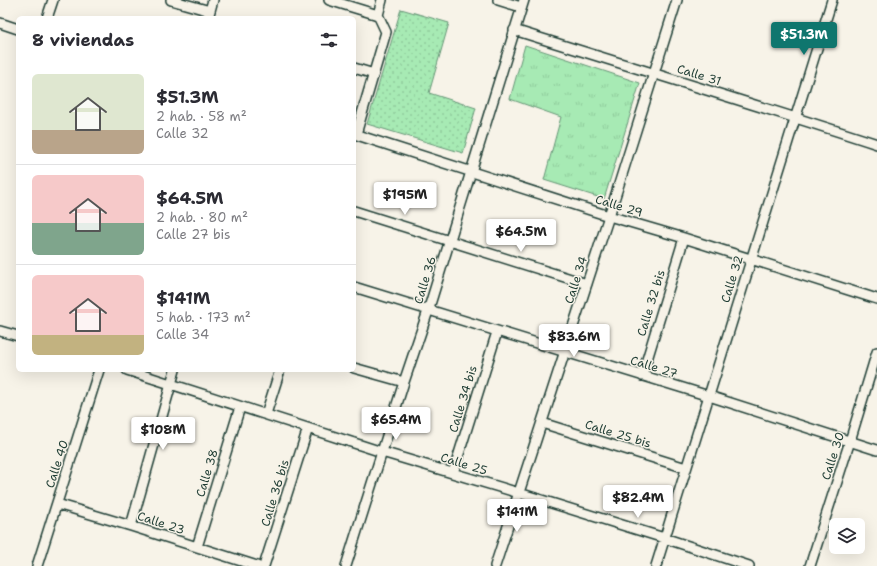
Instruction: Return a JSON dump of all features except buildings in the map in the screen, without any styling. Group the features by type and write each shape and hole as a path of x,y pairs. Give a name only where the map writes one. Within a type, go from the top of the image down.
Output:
{"street":[{"path":"48,16 53,0"},
{"path":"172,0 209,15 213,0"},
{"path":"329,0 378,15"},
{"path":"356,131 386,32 378,15 382,0"},
{"path":"498,0 522,4"},
{"name":"Calle 34","path":"496,566 677,0"},
{"name":"Calle 32","path":"656,566 832,0"},
{"name":"Calle 36","path":"346,566 428,311 522,4"},
{"path":"0,23 16,28"},
{"name":"Calle 31","path":"514,30 796,117 877,144"},
{"path":"356,69 374,74"},
{"name":"Calle 29","path":"356,134 609,216 877,299"},
{"path":"356,212 587,284"},
{"name":"Calle 32 bis","path":"642,376 684,238"},
{"name":"Calle 27","path":"356,288 709,396 877,450"},
{"path":"0,331 16,335"},
{"name":"Calle 34 bis","path":"453,473 497,332"},
{"name":"Calle 30","path":"810,566 877,352"},
{"path":"356,369 404,382"},
{"name":"Calle 40","path":"37,566 99,372"},
{"name":"Calle 25","path":"132,372 382,452 664,538 749,566"},
{"path":"130,526 174,372"},
{"path":"266,414 279,372"},
{"name":"Calle 38","path":"197,547 240,407"},
{"name":"Calle 25 bis","path":"542,423 686,468"},
{"name":"Calle 36 bis","path":"264,566 308,428"},
{"name":"Calle 23","path":"57,504 257,566"}],"green space":[{"path":"401,9 449,23 429,93 476,108 463,153 367,124"},
{"path":"525,45 640,83 604,199 544,180 561,117 510,99"}]}
